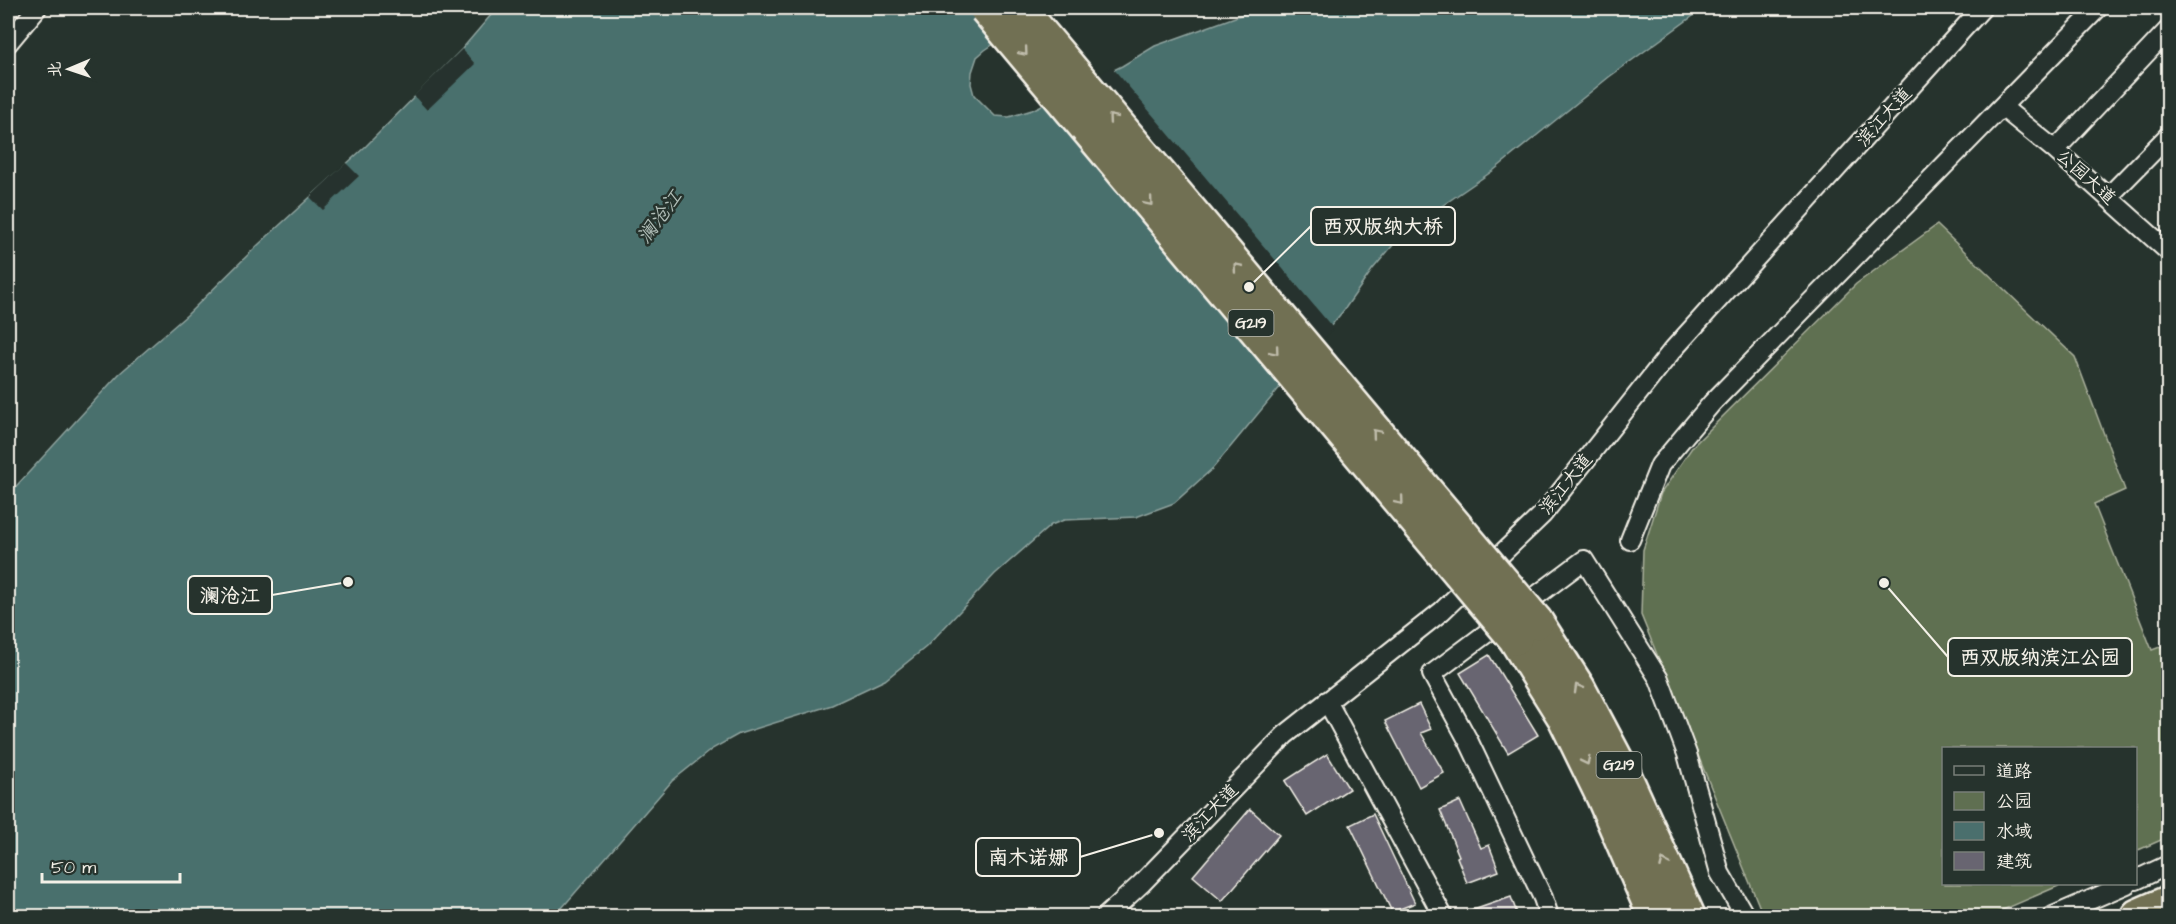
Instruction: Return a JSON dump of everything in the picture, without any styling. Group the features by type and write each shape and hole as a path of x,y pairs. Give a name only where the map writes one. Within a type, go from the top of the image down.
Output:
{"highway":[{"name":"G219","path":"986,8 1525,630 1578,688 1624,775 1688,916"},
{"name":"G219","path":"1019,8 1525,630 1607,806 1655,916"},
{"path":"2138,916 2169,903"}],"street":[{"path":"8,43 37,8"},
{"name":"滨江大道","path":"1106,916 1142,884 1285,735 1442,611 1543,514 1671,352 1982,8"},
{"path":"1630,540 1660,465 1712,403 2098,8"},
{"path":"2055,150 2169,30"},
{"name":"公园大道","path":"2002,107 2055,150 2169,250"},
{"path":"2108,197 2169,136"},
{"path":"1549,916 1543,898 1468,742 1432,674 1584,560 1659,679 1687,754 1720,873 1745,916"},
{"path":"1327,701 1443,916"},
{"path":"2137,879 2169,865"},
{"path":"2053,916 2125,885"}],"green space":[{"path":"1937,225 2075,357 2125,490 2094,504 2152,650 2168,644 2168,837 2137,851 2137,747 1942,747 1942,885 2061,885 1989,916 1770,916 1760,908 1641,615 1643,550 1661,493 1693,446 1856,284"}],"water":[{"path":"497,8 1047,8 977,57 971,84 974,95 995,116 1009,117 1032,110 1122,66 1155,46 1260,8 1704,8 1609,77 1494,170 1404,232 1372,270 1344,310 1213,468 1174,503 1136,517 1064,520 1051,525 995,574 926,647 885,680 832,705 739,734 712,749 672,781 555,916 8,916 8,495 119,374 187,315 258,245 366,146 462,49"}],"pier":[{"path":"462,49 475,64 427,110 414,96"},
{"path":"1112,67 1333,328 1285,386 1043,101"},
{"path":"346,163 359,176 323,210 310,197"}],"building":[{"path":"1489,655 1538,735 1508,753 1460,673"},
{"path":"1419,704 1431,729 1421,733 1444,773 1419,787 1385,721"},
{"path":"1327,754 1349,789 1307,816 1285,781"},
{"path":"1460,801 1481,848 1489,845 1499,871 1467,883 1457,857 1459,856 1440,810"},
{"path":"1250,809 1279,835 1222,901 1193,876"},
{"path":"1373,814 1415,903 1392,912 1350,825"},
{"path":"1511,897 1518,916 1463,916 1462,914"}],"place":[{"name":"西双版纳大桥","path":"1249,287"},
{"name":"澜沧江","path":"348,582"},
{"name":"西双版纳滨江公园","path":"1884,583"},
{"name":"南木诺娜","path":"1159,833"}]}
